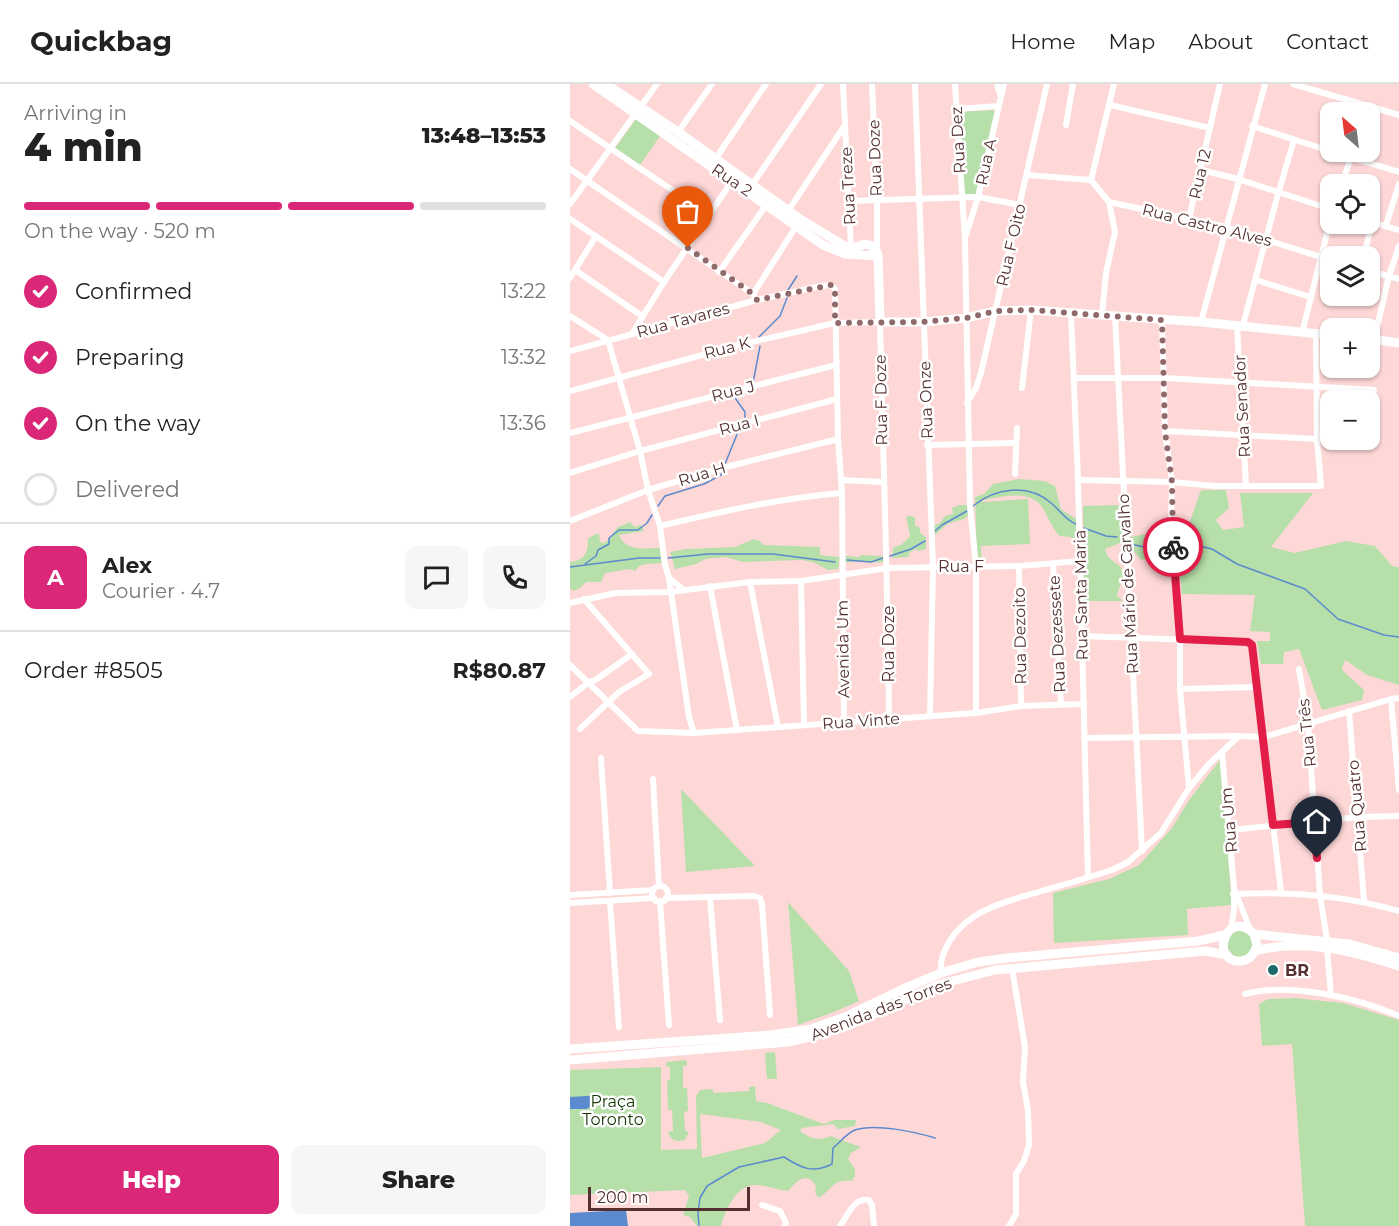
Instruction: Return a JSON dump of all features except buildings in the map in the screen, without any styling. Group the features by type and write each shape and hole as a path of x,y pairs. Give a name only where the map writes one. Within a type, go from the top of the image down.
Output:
{"main road":[{"name":"Rua 2","path":"593,84 752,185 788,211 823,245 845,254 878,254"},
{"name":"Rua 2","path":"606,84 638,111 678,132 732,181 767,204 845,246 867,244 878,254"},
{"name":"Rua F Doze","path":"878,254 879,322"},
{"path":"879,322 923,322 966,318 996,311 1031,310 1240,325 1320,334"},
{"path":"1380,340 1399,343"},
{"name":"Avenida das Torres","path":"570,1049 771,1035 811,1029 845,1017 941,973 1000,959 1198,941 1241,927 1252,932 1327,945 1399,966"},
{"path":"1227,955 1223,945 1228,932"},
{"path":"1252,932 1257,945 1255,951"},
{"name":"Avenida das Torres","path":"570,1059 788,1042 822,1035 949,981 994,970 1206,951 1227,955 1241,961 1252,956 1255,951 1281,946 1349,944 1399,958"}],"street":[{"path":"570,204 657,84"},
{"path":"678,132 712,84"},
{"path":"713,162 766,84"},
{"path":"752,185 821,84"},
{"name":"Rua Treze","path":"843,84 849,201 856,246"},
{"name":"Rua Doze","path":"872,84 878,201 876,232"},
{"name":"Rua Onze","path":"915,84 933,566 930,716"},
{"name":"Rua Dez","path":"955,84 965,240"},
{"path":"997,84 1000,97"},
{"name":"Rua A","path":"965,240 978,197 1004,84"},
{"name":"Rua F Oito","path":"967,402 976,388 996,311 1047,84"},
{"path":"1066,125 1073,84"},
{"path":"1091,180 1114,84"},
{"name":"Rua 12","path":"1189,219 1220,84"},
{"path":"1201,322 1265,84"},
{"path":"1293,84 1399,115"},
{"path":"1110,105 1210,128"},
{"path":"955,110 999,106"},
{"path":"570,121 709,215"},
{"name":"Rua Treze","path":"788,211 845,125"},
{"path":"1252,126 1320,148"},
{"name":"Rua Senador","path":"1246,486 1240,325 1256,280 1294,140"},
{"path":"1367,162 1399,172"},
{"path":"570,169 688,248 755,297 798,222"},
{"path":"1201,170 1238,179 1320,206"},
{"path":"1027,175 1091,180 1109,202 1114,232 1106,273 1102,315"},
{"path":"632,334 732,181"},
{"path":"1386,225 1399,184"},
{"path":"849,201 961,196 1020,205"},
{"name":"Rua Castro Alves","path":"1109,202 1226,227 1320,257"},
{"path":"719,272 767,204"},
{"path":"570,219 664,282"},
{"path":"1380,224 1399,230"},
{"path":"856,246 876,232"},
{"name":"Rua F Doze","path":"876,232 878,254"},
{"path":"570,278 596,236"},
{"path":"965,240 970,506 976,566 976,713"},
{"path":"1378,318 1399,246"},
{"path":"1302,333 1320,257"},
{"path":"575,270 642,316"},
{"path":"1380,274 1399,279"},
{"path":"1256,280 1310,297"},
{"name":"Rua Tavares","path":"570,351 755,297 831,285"},
{"name":"Avenida Um","path":"831,285 835,289 838,439 842,494 844,723"},
{"path":"1022,388 1031,310"},
{"name":"Rua Santa Maria","path":"1071,314 1078,480 1088,878"},
{"path":"570,316 608,340 620,376 648,490 659,523 689,717 694,733"},
{"name":"Rua Mário de Carvalho","path":"1115,316 1142,851"},
{"path":"1162,320 1165,431 1172,482 1171,526 1180,639 1180,689 1189,788"},
{"path":"835,323 879,322"},
{"name":"Rua F Doze","path":"879,322 883,482 888,568"},
{"name":"Rua K","path":"570,391 739,345 835,323"},
{"path":"1078,480 1172,482 1215,486 1321,486 1317,439 1316,334"},
{"name":"Rua J","path":"570,433 836,365"},
{"path":"1074,378 1164,378 1374,390"},
{"name":"Rua I","path":"570,473 640,451 837,399"},
{"path":"1015,474 1017,428"},
{"path":"1165,431 1317,439"},
{"name":"Rua H","path":"570,521 648,490 722,468 838,439"},
{"path":"927,445 1015,442"},
{"path":"841,480 883,482"},
{"path":"659,523 814,496 842,494"},
{"name":"Rua F","path":"570,603 615,593 670,592 750,582 801,581 888,568 1019,566 1080,561"},
{"name":"Rua Dezessete","path":"1053,564 1061,704"},
{"name":"Rua Dezoito","path":"1019,566 1021,706"},
{"name":"Rua Doze","path":"888,568 889,719"},
{"path":"669,578 683,589"},
{"path":"801,581 804,725"},
{"path":"750,582 778,727"},
{"path":"710,586 737,730"},
{"path":"580,729 634,681 649,674 584,599"},
{"path":"1082,636 1248,642 1252,645 1281,892"},
{"path":"570,697 588,682 597,679 632,654"},
{"path":"570,664 609,702"},
{"name":"Rua Três","path":"1299,669 1308,723 1320,895 1331,995"},
{"path":"1180,689 1258,687"},
{"path":"1084,738 1264,737 1399,698"},
{"path":"1391,699 1399,790"},
{"name":"Rua Vinte","path":"609,702 638,731 694,733 976,713 1021,706 1083,704"},
{"name":"Rua Quatro","path":"1349,711 1364,901"},
{"path":"941,973 940,961 946,948 962,925 971,918 994,906 1088,878 1128,862 1142,851 1161,833 1189,788 1209,764 1239,736"},
{"name":"Rua Um","path":"1222,753 1234,892 1234,910 1228,932"},
{"path":"601,758 610,892"},
{"path":"653,779 656,888 662,897 669,1025"},
{"path":"1230,830 1359,817 1399,816"},
{"path":"570,895 656,888"},
{"path":"656,888 662,897"},
{"path":"1234,892 1320,895 1364,901 1399,911"},
{"name":"Rua Um","path":"1234,892 1252,932"},
{"path":"570,903 662,897 754,896 760,898 770,1015"},
{"path":"710,898 720,1020"},
{"path":"610,901 619,1027"},
{"path":"1009,1226 1016,1214 1016,1174 1024,1161 1029,1145 1029,1117 1023,1082 1025,1047 1012,968"},
{"path":"1245,994 1255,991 1299,991 1331,995 1377,1006 1399,1016"},
{"path":"840,1226 857,1202 863,1199 869,1200 872,1205 874,1226"},
{"path":"762,1205 780,1211 786,1223 785,1226"}],"green space":[{"path":"995,110 977,194 963,194 958,112"},
{"path":"636,119 660,136 640,165 615,148"},
{"path":"1019,479 1044,481 1055,486 1061,509 1076,519 1077,540 1059,536 1037,501 1023,496 984,500 981,502 1028,499 1030,544 981,546 982,564 980,564 977,559 975,497 984,494 993,484"},
{"path":"1201,490 1226,490 1229,508 1216,520 1223,530 1244,527 1240,493 1313,493 1271,547 1295,553 1346,541 1375,546 1392,566 1399,567 1399,685 1367,675 1345,660 1342,670 1364,690 1362,700 1322,710 1299,649 1284,652 1283,664 1261,664 1257,641 1270,641 1270,632 1250,631 1255,595 1182,594 1175,527 1189,524"},
{"path":"967,505 969,515 964,519 947,524 934,536 933,526 940,523 945,516 953,514 952,508"},
{"path":"1121,505 1122,536 1120,543 1105,549 1108,557 1121,567 1123,577 1117,595 1123,601 1084,601 1083,506"},
{"path":"906,517 915,517 915,525 926,537 926,549 918,551 916,549 910,552 908,557 892,558 893,548 902,544 910,536"},
{"path":"630,522 635,527 641,525 644,531 619,535 622,540 631,547 661,548 662,563 639,566 635,571 630,569 605,573 601,582 586,582 573,591 570,588 570,562 583,557 588,538 599,533 600,542 605,543 618,527"},
{"path":"1146,534 1169,536 1171,554 1141,560 1132,549 1130,537"},
{"path":"754,539 763,545 820,547 820,555 840,557 838,569 828,570 813,562 802,560 743,562 726,557 705,559 696,564 675,569 670,552 735,547"},
{"path":"862,555 883,556 884,562 844,563 844,556 859,557"},
{"path":"1220,760 1232,905 1187,909 1188,935 1054,943 1053,893 1109,879 1139,865 1172,828 1189,800"},
{"path":"681,789 755,866 686,872"},
{"path":"788,902 849,971 859,1001 798,1025"},
{"path":"1240,931 1249,935 1253,944 1249,953 1240,957 1231,953 1227,944 1231,935"},
{"path":"1295,998 1343,1003 1399,1020 1399,1226 1305,1226 1292,1044 1262,1046 1259,1004 1268,999"},
{"path":"775,1052 777,1079 767,1079 765,1053"},
{"path":"685,1060 687,1066 683,1066 683,1088 687,1088 688,1111 684,1112 685,1131 689,1132 685,1140 679,1141 672,1139 668,1132 673,1131 672,1110 668,1110 667,1081 670,1080 670,1067 666,1066 667,1062"},
{"name":"Praça Toronto","path":"661,1067 661,1150 697,1149 696,1096 700,1090 713,1089 713,1093 749,1091 749,1087 755,1086 756,1101 824,1124 834,1120 856,1120 855,1126 838,1129 833,1124 802,1128 800,1131 814,1138 822,1139 830,1136 861,1147 851,1153 848,1159 855,1169 855,1176 852,1181 836,1183 818,1198 815,1192 816,1186 805,1178 798,1181 788,1191 759,1185 748,1186 732,1200 721,1226 697,1226 690,1217 683,1215 689,1196 685,1190 570,1195 570,1070","holes":["700,1114 761,1122 781,1130 765,1143 702,1158"]}],"water":[{"path":"603,1095 603,1098 587,1109 570,1109 570,1097"},
{"path":"626,1210 628,1226 570,1226 570,1213"}],"waterway":[{"path":"788,290 797,276"},
{"path":"759,337 780,316 787,298"},
{"path":"753,383 760,346"},
{"path":"733,395 745,412 745,420"},
{"path":"725,464 738,432"},
{"path":"658,506 665,496 704,484 721,475 722,472"},
{"path":"973,506 991,495 1022,490 1042,497 1076,524"},
{"path":"935,531 967,511"},
{"path":"585,564 596,556 598,550 609,544 609,538 619,530 638,530 647,523 652,515"},
{"path":"1084,528 1106,536 1117,537"},
{"path":"890,556 911,549 925,541"},
{"path":"1131,544 1144,547 1166,547"},
{"path":"1179,546 1191,544 1212,549 1237,564 1305,589 1338,619 1384,635 1399,637"},
{"path":"668,558 708,554 773,554 835,562"},
{"path":"570,567 639,558 660,558"},
{"path":"847,560 871,562 883,558"},
{"path":"699,1226 700,1198 707,1186 739,1167 784,1157 807,1168 819,1169 832,1164 833,1148 849,1133 863,1128 895,1129 935,1138"}],"way so far":[{"path":"688,248 753,294 757,300 831,285 835,289 836,298 835,323 923,322 966,318 996,311 1031,310 1162,320 1165,431 1172,482 1173,547"}],"place":[{"name":"BR","path":"1273,970"}],"route":[{"path":"1173,547 1180,639 1248,642 1252,645 1273,825 1314,822 1317,858"}]}
